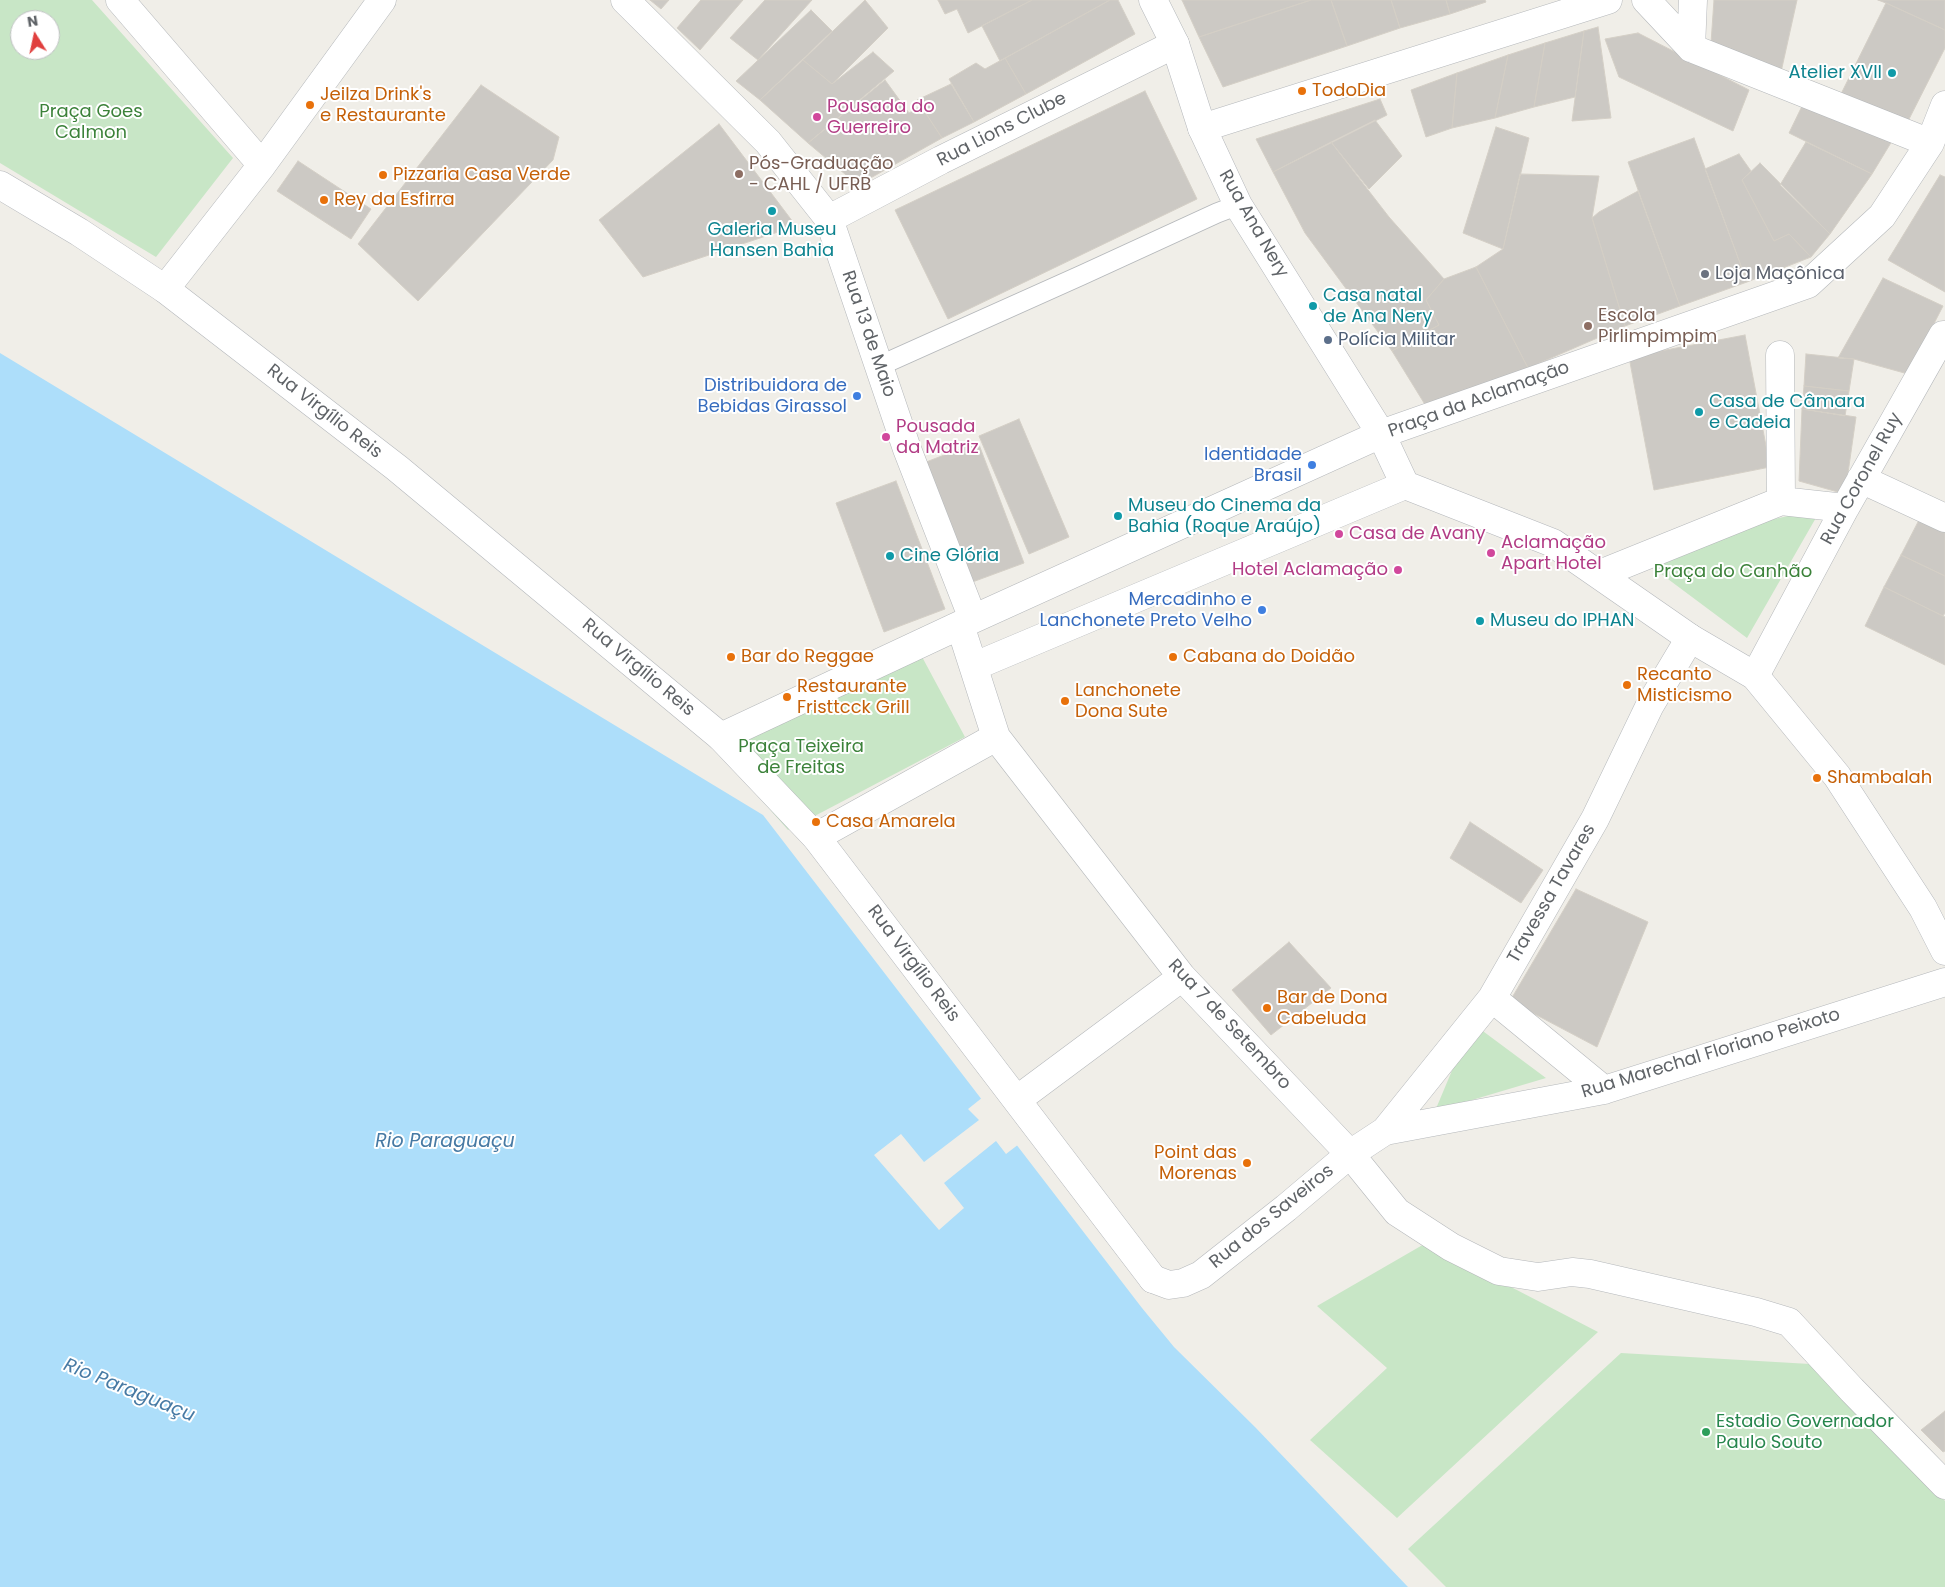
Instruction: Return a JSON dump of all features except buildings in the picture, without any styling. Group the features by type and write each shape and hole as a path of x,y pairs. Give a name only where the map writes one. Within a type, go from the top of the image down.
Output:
{"street":[{"path":"120,0 262,165"},
{"path":"165,290 262,165 382,0"},
{"name":"Rua 13 de Maio","path":"625,0 768,142 829,219 966,622"},
{"name":"Rua Ana Nery","path":"1153,0 1175,44 1202,128 1238,205 1381,434"},
{"path":"1202,128 1608,0"},
{"path":"1646,0 1691,48 1930,143 1945,105"},
{"path":"1691,48 1693,0"},
{"name":"Rua Lions Clube","path":"829,219 949,156 1175,44"},
{"name":"Praça da Aclamação","path":"1405,485 1381,434 1808,284 1882,216 1930,143"},
{"name":"Rua Virgílio Reis","path":"0,185 79,232 165,290 397,468 721,737 816,837 1153,1279"},
{"name":"Rua Coronel Ruy","path":"1755,676 1844,508 1943,335"},
{"path":"1780,355 1782,501"},
{"path":"721,737 966,622 1381,434"},
{"path":"1861,479 1945,518"},
{"path":"975,666 1405,485 1553,543 1690,638 1755,676 1837,776 1923,908 1945,951"},
{"path":"1600,574 1782,501 1844,508"},
{"path":"816,837 996,737 975,666 966,622"},
{"name":"Travessa Tavares","path":"1385,1132 1492,998 1595,819 1650,705 1690,638"},
{"name":"Rua 7 de Setembro","path":"996,737 1182,977 1350,1154 1397,1212 1450,1247 1500,1271 1538,1277 1572,1272 1590,1274 1756,1312 1789,1322 1852,1390 1945,1485"},
{"path":"1018,1100 1182,977"},
{"name":"Rua Marechal Floriano Peixoto","path":"1385,1132 1604,1090 1945,982"},
{"path":"1492,998 1604,1090"},
{"name":"Rua dos Saveiros","path":"1153,1279 1169,1285 1183,1283 1201,1275 1286,1208 1350,1154 1385,1132"}],"lane":[{"path":"879,366 1217,212 1238,205"}],"green space":[{"name":"Praça Goes Calmon","path":"0,0 92,0 233,158 156,257 0,163"},
{"name":"Praça do Canhão","path":"1821,509 1747,638 1629,550"},
{"name":"Praça Teixeira de Freitas","path":"913,640 965,737 788,830 706,737"},
{"path":"1472,1023 1546,1078 1435,1111"},
{"path":"1426,1243 1598,1332 1397,1518 1310,1440 1387,1368 1317,1306"},
{"name":"Estadio Governador Paulo Souto","path":"1621,1353 1810,1364 1945,1501 1945,1587 1446,1587 1408,1549"}],"water":[{"name":"Rio Paraguaçu","path":"0,353 763,815 1174,1347 1255,1427 1408,1587 0,1587"}],"pier":[{"path":"983,1097 1019,1144 1006,1154 996,1141 944,1183 964,1208 939,1230 874,1155 901,1134 924,1162 979,1120 968,1109"}],"place":[{"name":"Atelier XVII","path":"1892,73"},
{"name":"TodoDia","path":"1302,91"},
{"name":"Jeilza Drink's e Restaurante","path":"310,105"},
{"name":"Pousada do Guerreiro","path":"817,117"},
{"name":"Pós-Graduação - CAHL / UFRB","path":"739,174"},
{"name":"Pizzaria Casa Verde","path":"383,175"},
{"name":"Rey da Esfirra","path":"324,200"},
{"name":"Galeria Museu Hansen Bahia","path":"772,211"},
{"name":"Loja Maçônica","path":"1705,274"},
{"name":"Casa natal de Ana Nery","path":"1313,306"},
{"name":"Escola Pirlimpimpim","path":"1588,326"},
{"name":"Polícia Militar","path":"1328,340"},
{"name":"Distribuidora de Bebidas Girassol","path":"857,396"},
{"name":"Casa de Câmara e Cadeia","path":"1699,412"},
{"name":"Pousada da Matriz","path":"886,437"},
{"name":"Identidade Brasil","path":"1312,465"},
{"name":"Museu do Cinema da Bahia (Roque Araújo)","path":"1118,516"},
{"name":"Casa de Avany","path":"1339,534"},
{"name":"Aclamação Apart Hotel","path":"1491,553"},
{"name":"Cine Glória","path":"890,556"},
{"name":"Hotel Aclamação","path":"1398,570"},
{"name":"Mercadinho e Lanchonete Preto Velho","path":"1262,610"},
{"name":"Museu do IPHAN","path":"1480,621"},
{"name":"Bar do Reggae","path":"731,657"},
{"name":"Cabana do Doidão","path":"1173,657"},
{"name":"Recanto Misticismo","path":"1627,685"},
{"name":"Restaurante Fristtcck Grill","path":"787,697"},
{"name":"Lanchonete Dona Sute","path":"1065,701"},
{"name":"Shambalah","path":"1817,778"},
{"name":"Casa Amarela","path":"816,822"},
{"name":"Bar de Dona Cabeluda","path":"1267,1008"},
{"name":"Point das Morenas","path":"1247,1163"},
{"name":"Estadio Governador Paulo Souto","path":"1706,1432"}]}
